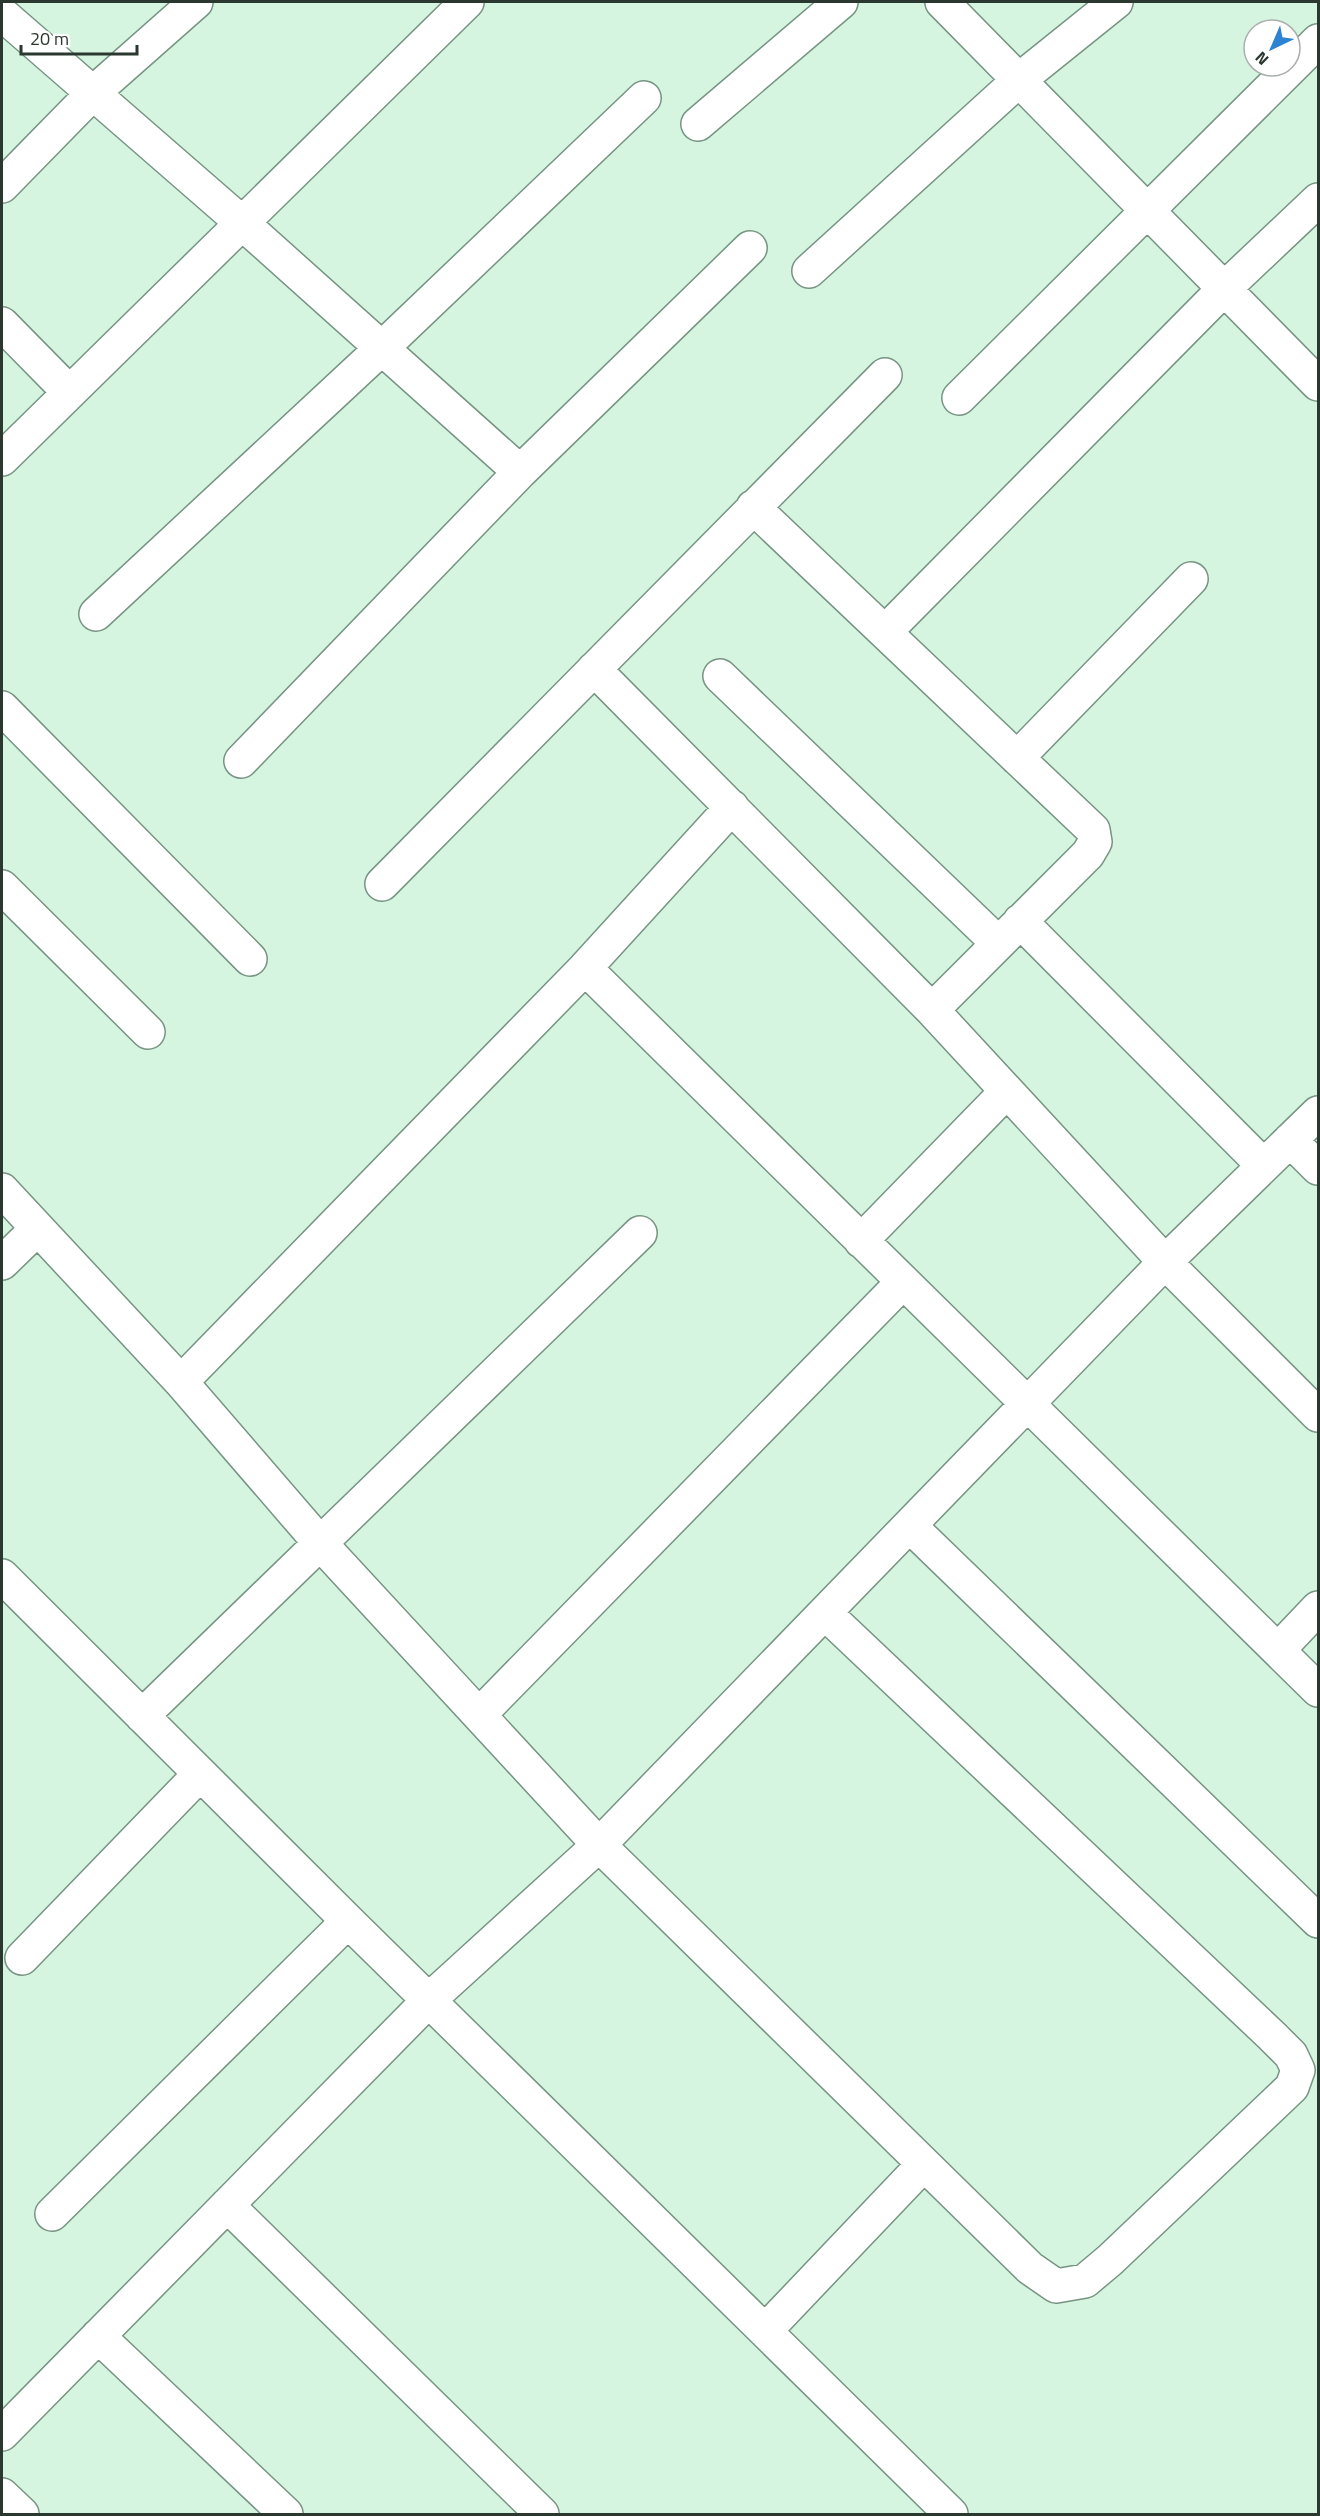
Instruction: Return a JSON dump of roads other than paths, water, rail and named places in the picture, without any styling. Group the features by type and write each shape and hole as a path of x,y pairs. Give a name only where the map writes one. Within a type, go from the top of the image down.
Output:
{"street":[{"path":"2,186 93,93 196,2"},
{"path":"2,459 467,2"},
{"path":"698,124 841,2"},
{"path":"942,2 1318,384"},
{"path":"809,272 1019,80 1116,2"},
{"path":"2,14 241,222 520,472"},
{"path":"959,398 1318,41"},
{"path":"96,614 382,348 644,98"},
{"path":"885,632 1225,288 1318,200"},
{"path":"241,761 520,472 750,248"},
{"path":"2,324 69,392"},
{"path":"382,885 885,375"},
{"path":"753,507 1093,830 1095,842 1088,854 932,1010"},
{"path":"1017,758 1191,579"},
{"path":"594,669 932,1010 1165,1262 1318,1415"},
{"path":"720,676 1009,932 1263,1165"},
{"path":"2,708 250,959"},
{"path":"181,1382 585,968 732,807"},
{"path":"2,887 148,1032"},
{"path":"585,968 1318,1690"},
{"path":"861,1241 1007,1091"},
{"path":"2,2434 430,1999 598,1845 1028,1406 1165,1262 1318,1113"},
{"path":"1290,1140 1318,1168"},
{"path":"2,1190 181,1382 320,1543 598,1845 1030,2268 1056,2286 1085,2281 1110,2260 1292,2086 1298,2070 1291,2055 1272,2036 825,1613"},
{"path":"2,1263 38,1229"},
{"path":"142,1716 640,1233"},
{"path":"479,1715 903,1282"},
{"path":"910,1526 1318,1921"},
{"path":"2,1576 348,1921 430,1999 951,2514"},
{"path":"1278,1650 1318,1608"},
{"path":"22,1958 200,1774"},
{"path":"52,2214 348,1921"},
{"path":"765,2331 924,2164"},
{"path":"227,2205 542,2514"},
{"path":"98,2336 286,2514"},
{"path":"2,2494 22,2514"}]}
